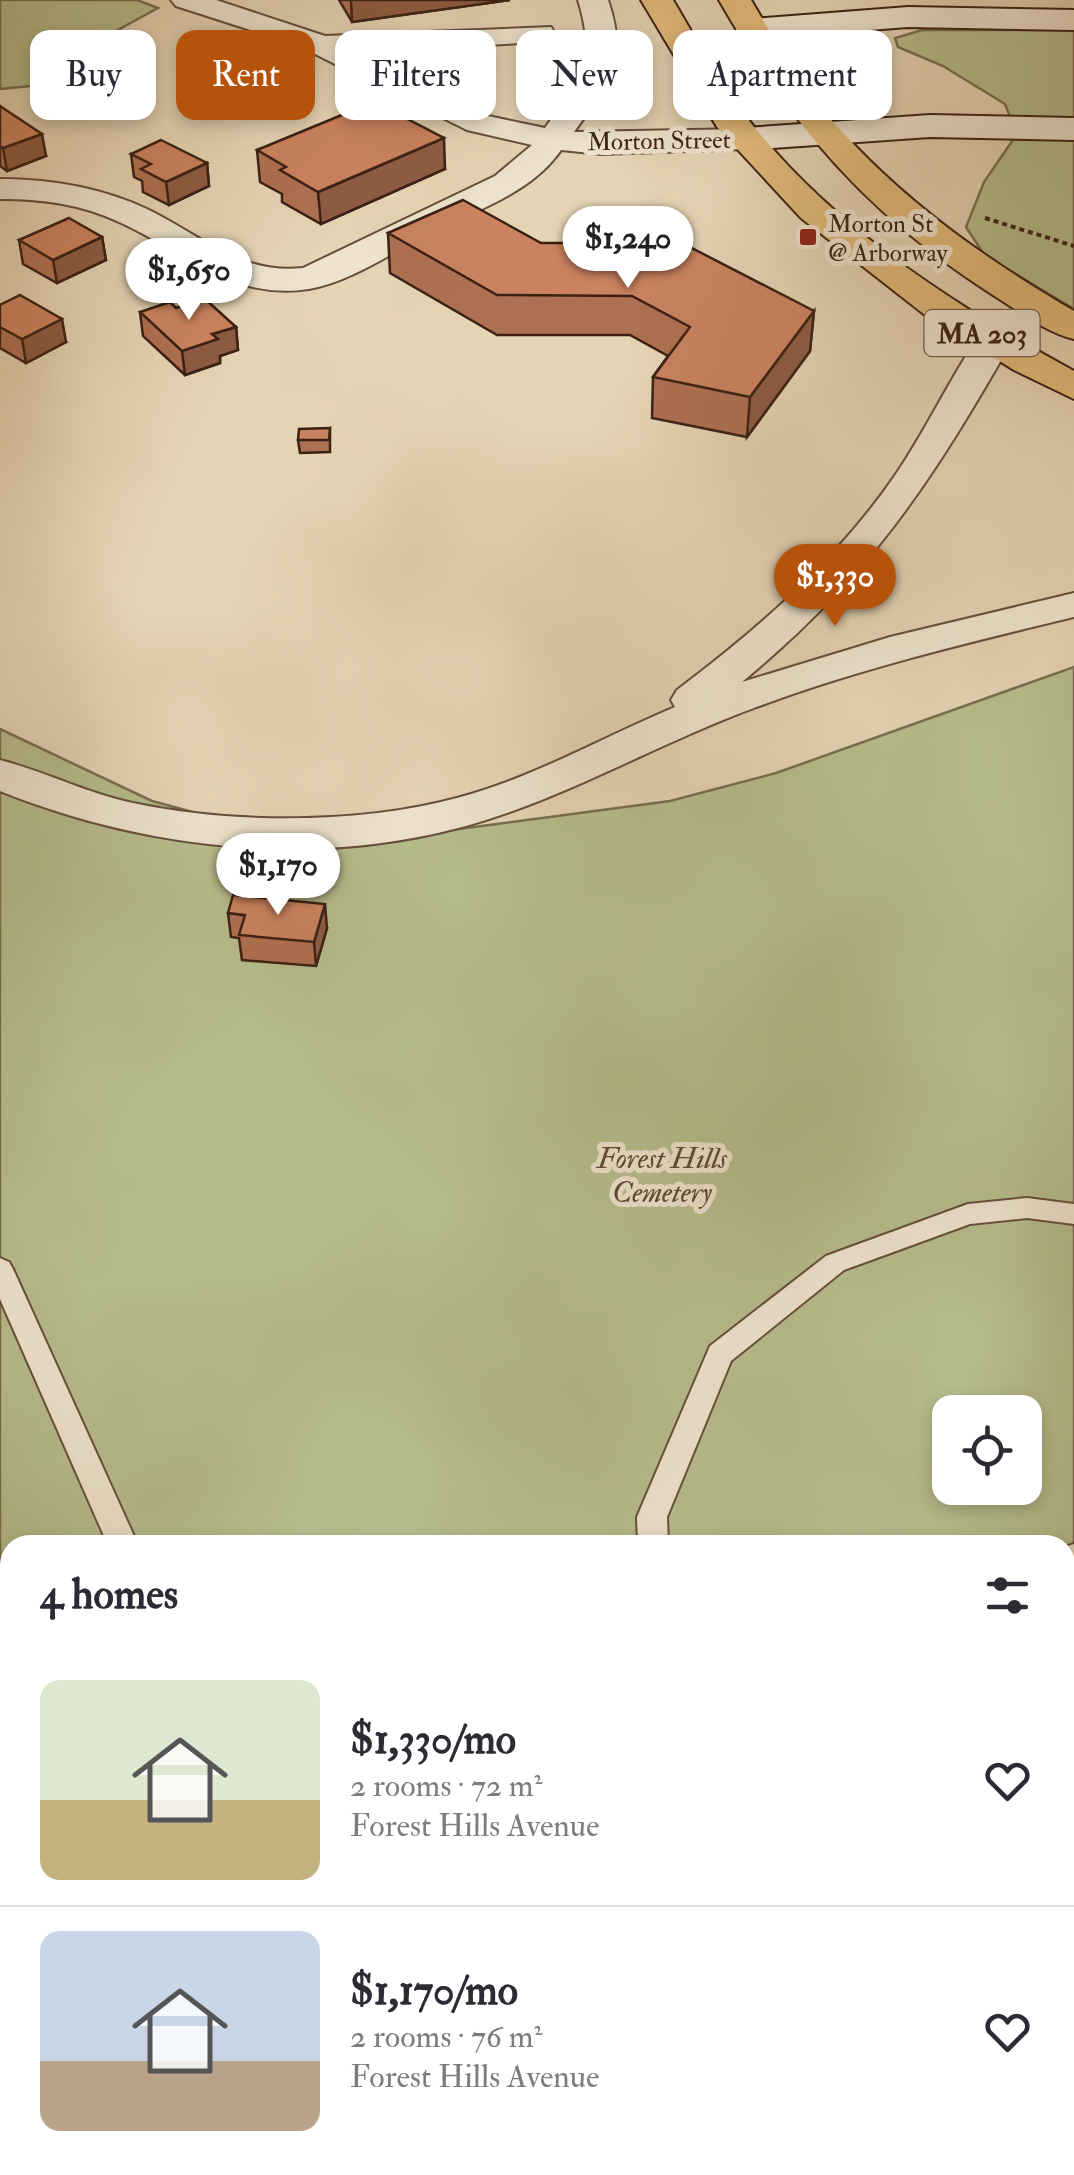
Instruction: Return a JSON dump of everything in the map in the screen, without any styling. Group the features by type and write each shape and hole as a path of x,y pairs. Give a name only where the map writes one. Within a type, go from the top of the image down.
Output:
{"highway":[{"name":"MA 203","path":"658,0 710,90 746,139"},
{"name":"MA 203","path":"744,15 824,133 882,190 951,247 1074,326"},
{"name":"Morton Street","path":"746,139 804,200 857,246 994,341 1074,387"}],"street":[{"name":"Morton Street","path":"186,0 277,30"},
{"path":"281,30 290,21 296,0"},
{"path":"0,189 42,188 78,195 136,216 230,274 287,283 311,278 508,183 556,140 598,77 604,55 601,16 593,0"},
{"path":"744,15 1074,20"},
{"path":"321,45 516,34"},
{"name":"Morton Street","path":"315,43 467,118 556,140 625,145 746,139"},
{"path":"746,139 960,125 1074,129"},
{"path":"626,744 678,710 764,643 860,544 911,480 994,341"},
{"path":"0,774 72,805 182,830 294,836 472,810 741,697 850,662 1074,605"}],"lane":[{"path":"653,1535 652,1518 720,1354 834,1263 968,1214 1027,1208 1074,1214"},
{"path":"0,1269 119,1535"}],"path":[{"path":"977,214 1014,230 1074,246"}],"green space":[{"path":"0,0 137,0 158,8 118,30 30,30 30,86 0,89"},
{"path":"922,30 1074,30 1074,309 985,256 966,227 984,182 1017,134 1005,104 943,66 898,47 895,38"},
{"name":"Forest Hills Cemetery","path":"1074,667 1074,1535 0,1535 0,729 152,801 323,847 670,801 776,773"}],"building":[{"path":"0,106 42,134 0,146"},
{"path":"335,118 409,120 444,138 318,192 280,170 286,167 257,150"},
{"path":"161,140 207,163 166,182 141,169 151,164 131,154"},
{"path":"463,200 541,243 682,243 814,311 750,397 653,377 690,327 632,296 497,295 388,233"},
{"path":"69,218 102,237 53,260 19,240"},
{"path":"20,295 62,319 22,339 0,327 0,305"},
{"path":"204,298 236,327 212,334 218,339 182,351 140,312 170,302 176,308"},
{"path":"330,428 329,440 298,440 299,429"},
{"path":"233,895 325,904 314,942 239,935 245,915 228,913"}],"place":[{"name":"Morton St @ Arborway","path":"808,237"}]}
